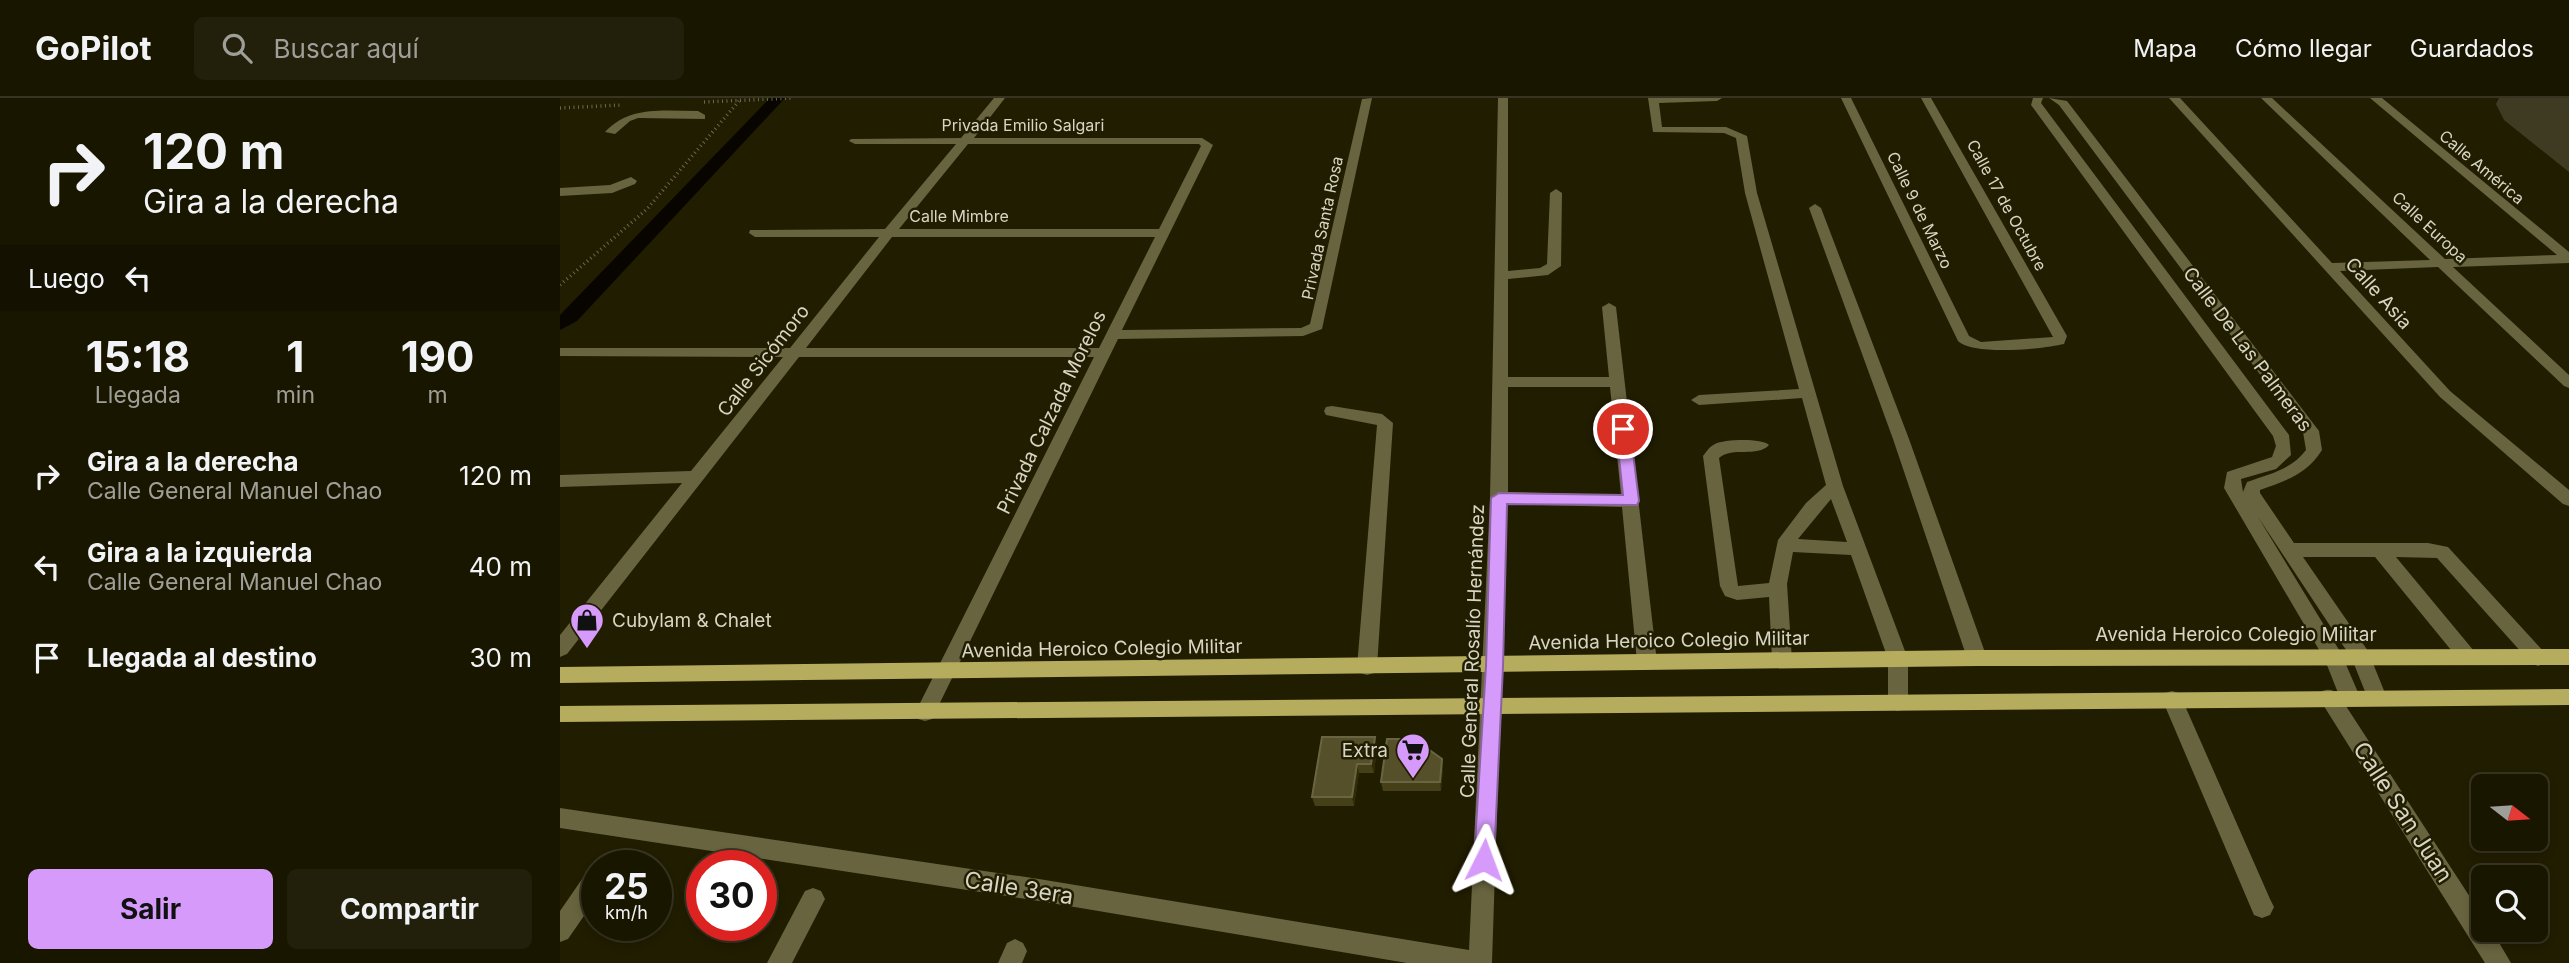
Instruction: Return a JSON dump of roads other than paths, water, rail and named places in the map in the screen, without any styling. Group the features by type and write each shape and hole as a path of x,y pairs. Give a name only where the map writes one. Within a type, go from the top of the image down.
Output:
{"main road":[{"name":"Avenida Heroico Colegio Militar","path":"560,675 1494,666 1977,658 2569,657"},
{"path":"560,714 2569,697"}],"street":[{"name":"Calle Sicómoro","path":"560,649 962,141 1000,98"},
{"name":"Calle General Rosalío Hernández","path":"1478,963 1494,666 1499,498 1503,98"},
{"path":"1717,98 1653,99 1657,130 1726,130 1741,136 1752,193 1835,486 1898,659 1898,703"},
{"name":"Calle 9 de Marzo","path":"1846,98 1963,338 1968,343 1981,346 2053,342 2059,341 2057,330"},
{"name":"Calle 17 de Octubre","path":"1926,98 2057,330"},
{"name":"Calle De Las Palmeras","path":"2038,98 2035,103 2132,230 2281,435 2286,445 2285,453 2262,468 2233,476 2232,488 2334,658 2340,697"},
{"name":"Calle De Las Palmeras","path":"2054,98 2063,103 2311,432 2314,450 2303,467 2251,489 2255,501 2361,656 2377,698"},
{"name":"Calle Asia","path":"2174,98 2445,394 2569,500"},
{"name":"Calle Europa","path":"2266,98 2569,383"},
{"name":"Calle América","path":"2375,98 2569,259"},
{"name":"Privada Santa Rosa","path":"1113,335 1303,332 1317,326 1367,99"},
{"path":"611,132 635,116 698,114 701,117"},
{"name":"Privada Emilio Salgari","path":"855,141 1192,141"},
{"name":"Privada Calzada Morelos","path":"925,713 1207,145 1202,141 1192,141"},
{"path":"560,192 612,189 631,181"},
{"path":"1502,276 1543,272 1554,266 1556,193"},
{"path":"1815,208 1901,439 1977,658"},
{"path":"2132,230 2158,229"},
{"name":"Calle Mimbre","path":"755,233 1163,233"},
{"path":"2329,267 2569,259"},
{"path":"1609,307 1647,662"},
{"path":"560,352 1103,353"},
{"path":"1501,382 1618,382"},
{"path":"1699,400 1810,393"},
{"path":"1332,411 1376,418 1385,424 1367,667"},
{"path":"1761,445 1720,448 1711,456 1729,586 1732,592 1737,593 1777,589"},
{"path":"2285,453 2309,458"},
{"path":"560,481 696,477"},
{"path":"1782,660 1776,578 1784,545 1807,511 1835,486"},
{"path":"1499,498 1631,501"},
{"path":"1784,545 1858,549"},
{"path":"2288,550 2428,550 2448,556 2538,658"},
{"path":"2380,550 2466,656"},
{"path":"560,637 578,628"},
{"name":"Calle San Juan","path":"2340,697 2499,963"},
{"path":"2172,699 2262,907"},
{"name":"Calle 3era","path":"560,818 1039,890 1478,963"},
{"path":"779,963 813,899"},
{"path":"560,932 581,901"}],"waterway":[{"path":"560,324 570,317 778,98"}],"place":[{"name":"Cubylam & Chalet","path":"587,650"},
{"name":"Extra","path":"1413,780"}]}
